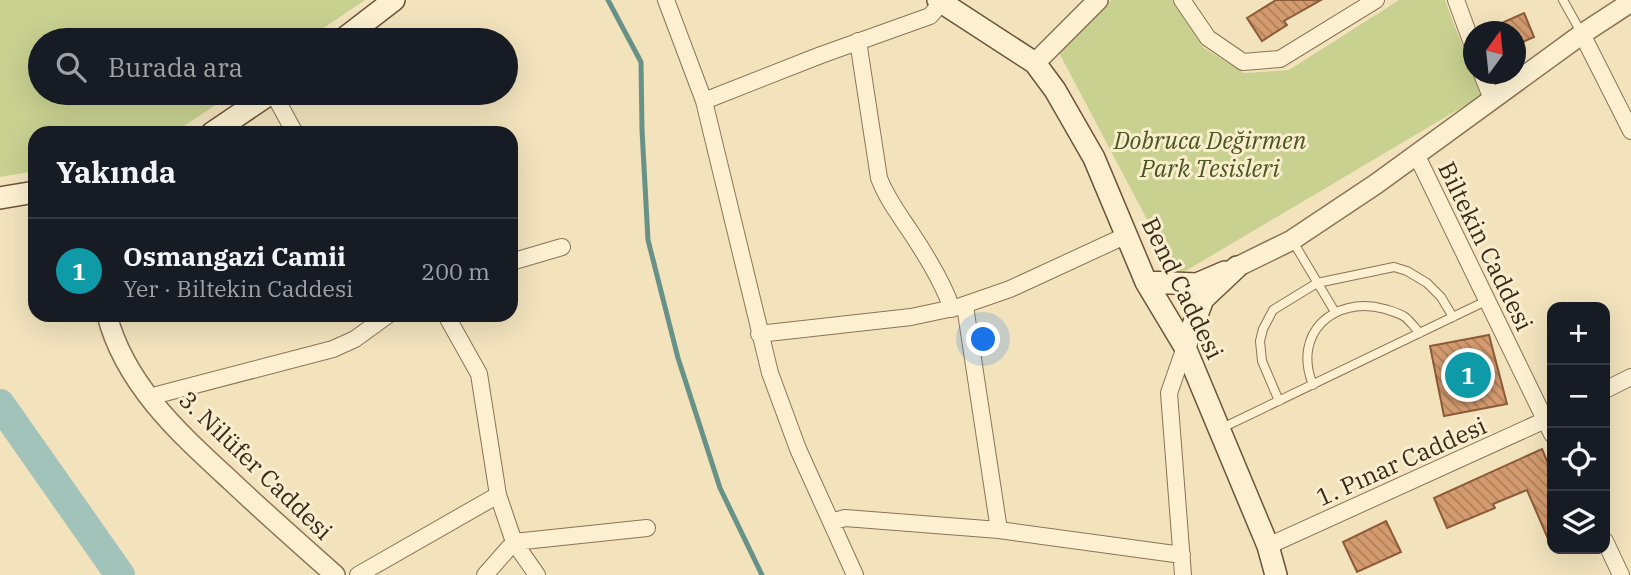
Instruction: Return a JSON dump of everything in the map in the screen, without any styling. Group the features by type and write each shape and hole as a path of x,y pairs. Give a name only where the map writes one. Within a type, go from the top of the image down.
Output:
{"main road":[{"path":"358,28 393,1"},
{"name":"Bend Caddesi","path":"940,1 1035,63 1055,90 1094,158 1146,282 1185,346 1268,546 1276,575"},
{"path":"222,126 254,105"},
{"path":"1,198 28,193"},
{"path":"1146,282 1197,284 1237,267"},
{"path":"1185,346 1203,299 1237,267"}],"street":[{"path":"666,0 704,101 770,373 798,449 855,575"},
{"path":"1035,63 1098,0"},
{"path":"1182,0 1208,38 1243,62 1280,59 1376,0"},
{"path":"1456,0 1464,21"},
{"path":"704,101 930,16 940,1"},
{"path":"1237,267 1292,240 1631,2"},
{"path":"1582,34 1631,131"},
{"path":"858,41 879,178 884,192 958,307 999,530"},
{"path":"1486,84 1492,99"},
{"path":"279,105 291,126"},
{"name":"Biltekin Caddesi","path":"1416,154 1547,418"},
{"path":"760,334 911,317 958,307 1010,289 1127,235"},
{"path":"518,260 562,247"},
{"name":"3. Nilüfer Caddesi","path":"109,322 128,367 174,429 335,575"},
{"path":"149,397 333,349 355,339 378,322"},
{"path":"450,322 479,374 498,495 514,542 537,575"},
{"path":"1183,575 1169,393 1185,346"},
{"path":"1610,388 1631,377"},
{"name":"1. Pınar Caddesi","path":"1268,546 1547,425"},
{"path":"358,575 498,495"},
{"path":"831,522 845,517 999,530 1182,555"},
{"path":"485,575 514,542 647,528"},
{"path":"1610,552 1621,575"}],"lane":[{"path":"1563,0 1582,34"},
{"path":"1292,240 1335,312"},
{"path":"1279,401 1262,361 1260,341 1263,330 1273,310 1317,283 1394,267 1427,283 1441,297 1453,317"},
{"path":"1220,429 1488,300"},
{"path":"1313,385 1306,362 1308,345 1316,328 1335,312 1353,306 1378,307 1405,317 1420,333"}],"green space":[{"path":"0,0 365,0 324,28 28,28 28,105 216,105 184,126 28,126 28,172 0,177"},
{"name":"Dobruca Değirmen Park Tesisleri","path":"1111,0 1172,0 1204,48 1244,73 1289,70 1399,0 1445,0 1463,48 1463,84 1476,84 1481,96 1177,276 1057,49"}],"building":[{"path":"1276,0 1321,0 1284,21 1287,25 1262,41 1247,18"},
{"path":"1524,13 1534,37 1526,41 1526,21 1506,21"},
{"path":"1489,335 1507,404 1444,416 1430,346"},
{"path":"1542,449 1547,461 1547,536 1527,490 1493,504 1495,508 1447,528 1434,498"},
{"path":"1386,521 1401,552 1357,572 1343,542"}],"waterway":[{"path":"608,0 641,62 648,240 678,358 720,488 762,575"},
{"path":"0,404 120,575"}],"place":[{"name":"Osmangazi Camii","path":"1468,375"}]}
